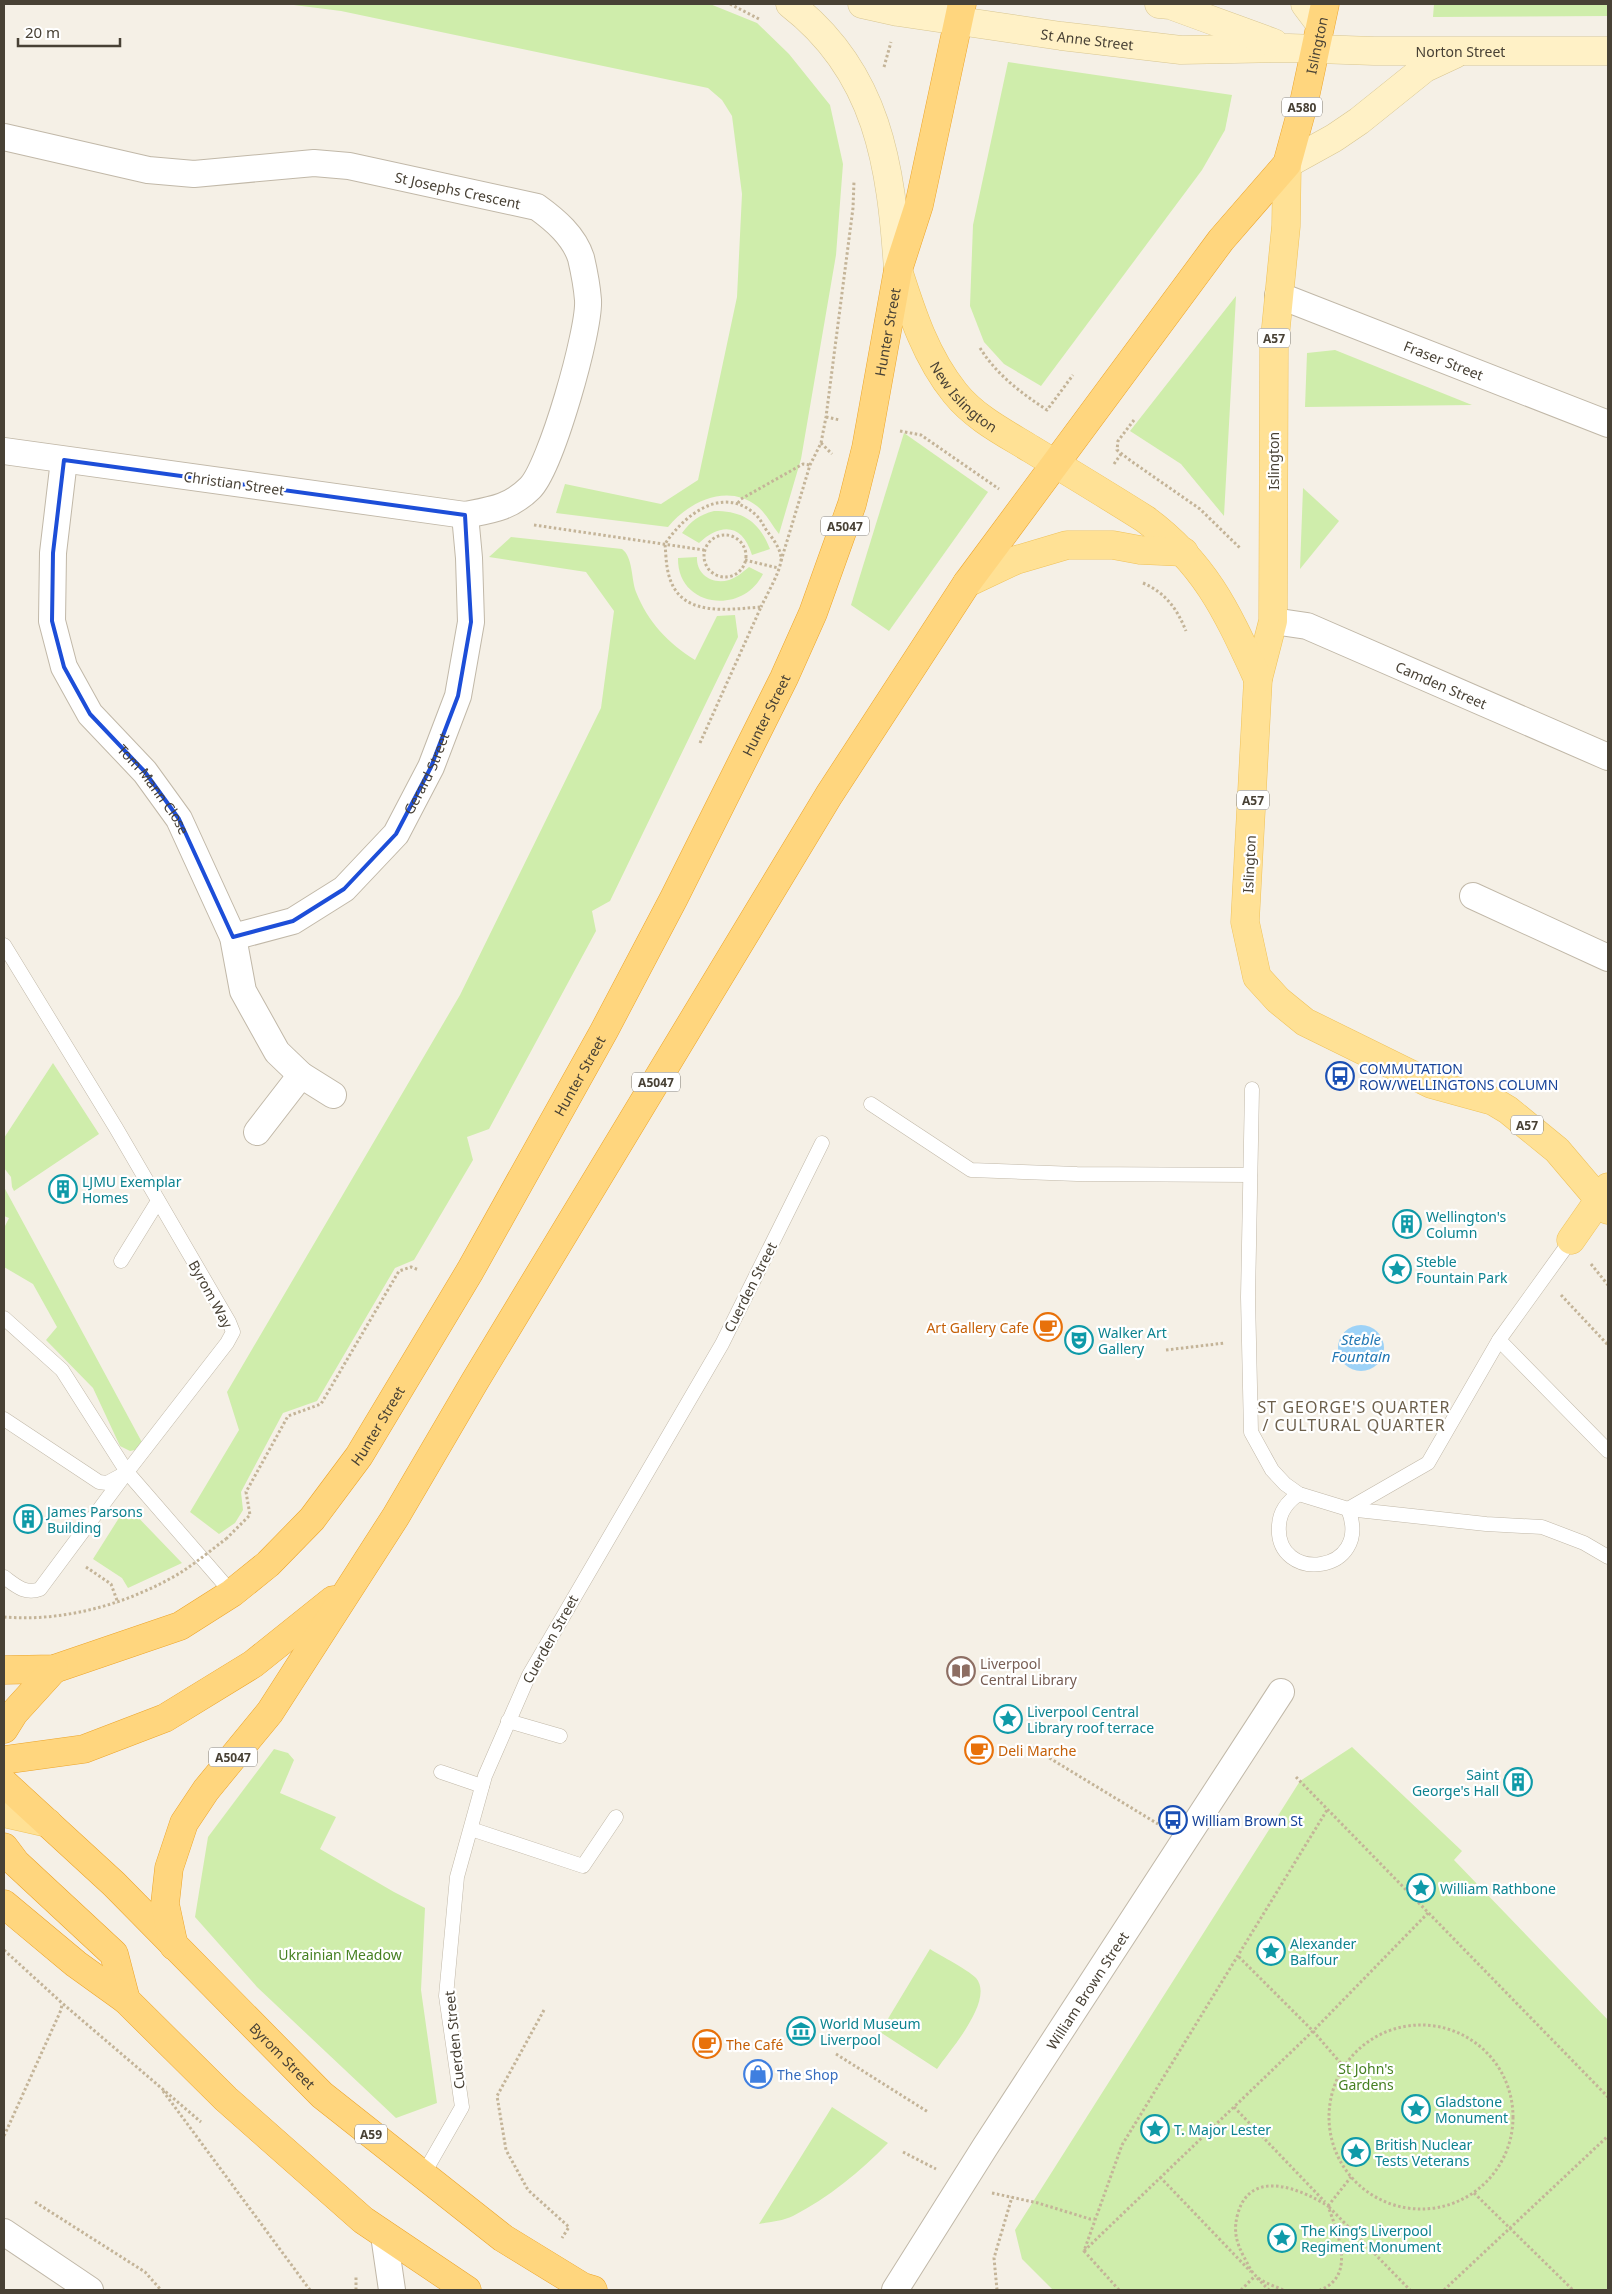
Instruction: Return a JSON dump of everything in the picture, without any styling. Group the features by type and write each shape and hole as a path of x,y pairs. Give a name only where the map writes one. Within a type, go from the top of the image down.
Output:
{"highway":[{"name":"Islington","path":"1287,164 1304,102 1302,49 1316,10"},
{"name":"A5047","path":"898,270 919,205 961,11"},
{"name":"A5047","path":"174,1946 165,1904 169,1868 184,1823 206,1790 270,1712 396,1516 475,1381 829,795 967,583 1221,240 1287,164"},
{"name":"Hunter Street","path":"4,1670 54,1669 180,1626 232,1593 268,1564 312,1519 359,1456 480,1254 604,1031 674,898 784,678 813,613 836,554 852,504 871,426 898,270"},
{"name":"A5047","path":"4,1760 84,1748 165,1718 253,1664 351,1585"},
{"name":"A5047","path":"4,1728 14,1712 54,1669"},
{"name":"Byrom Street","path":"4,1783 114,1884 322,2095 503,2238 583,2287 593,2290"},
{"path":"4,1846 16,1863 114,1954 126,2000"},
{"path":"4,1904 76,1964 126,2000 226,2099 363,2220 467,2290"}],"main road":[{"path":"790,4 828,37 845,60 859,84 881,145 891,199 898,270"},
{"name":"St Anne Street","path":"862,4 898,12 961,11 1061,36 1181,50 1302,49"},
{"path":"1159,4 1302,49"},
{"name":"Norton Street","path":"1302,49 1459,52 1608,51"},
{"path":"1287,164 1334,138 1359,121 1425,68 1459,52"},
{"name":"Islington","path":"1287,164 1286,226 1274,347 1273,621 1258,679 1245,922 1257,977 1278,1000 1306,1022 1431,1084 1493,1101 1508,1110 1557,1150 1605,1199"},
{"name":"New Islington","path":"898,270 926,347 955,393 989,424 1145,518 1168,536 1201,572 1213,591 1237,634 1258,679"},
{"path":"967,583 1025,557 1066,545 1113,545 1140,550 1184,552"},
{"path":"1571,1240 1605,1199"},
{"path":"4,1814 48,1823"}],"street":[{"name":"St Josephs Crescent","path":"4,137 148,170 185,174 314,163 349,166 537,207 561,225 580,257 588,301 578,363 551,449 531,487 506,507 465,515"},
{"name":"Fraser Street","path":"1278,295 1608,424"},
{"name":"Christian Street","path":"4,451 465,515"},
{"name":"Tom Mann Close","path":"64,460 53,553 52,621 64,667 90,714 145,772 179,819 233,937 242,991 277,1052 301,1074 332,1095"},
{"name":"Gerard Street","path":"233,937 292,921 344,889 396,834 431,767 458,696 471,622 470,558 465,515"},
{"name":"Camden Street","path":"1273,621 1306,626 1608,757"},
{"path":"1473,896 1608,958"},
{"path":"257,1132 301,1074"},
{"name":"William Brown Street","path":"895,2290 1281,1692"},
{"path":"4,2232 90,2290"},
{"path":"384,2235 392,2290"}],"lane":[{"name":"Byrom Way","path":"4,945 158,1201 233,1332 228,1343 127,1472 40,1589 28,1592 4,1577"},
{"path":"1252,1089 1249,1340 1251,1432 1272,1470 1285,1484 1299,1494 1348,1509 1486,1524 1542,1527 1584,1543 1608,1557"},
{"path":"871,1104 971,1170 1077,1174 1250,1175"},
{"name":"Cuerden Street","path":"424,2175 462,2107 446,1996 457,1877 482,1786 529,1675 722,1344 822,1143"},
{"path":"121,1261 158,1201"},
{"path":"1348,1509 1428,1462 1500,1340 1571,1240"},
{"path":"4,1318 62,1370 127,1472 232,1593"},
{"path":"1500,1340 1608,1451"},
{"path":"4,1419 99,1482 107,1484 127,1472"},
{"path":"1299,1494 1283,1509 1279,1520 1278,1533 1284,1550 1300,1563 1313,1566 1326,1565 1337,1559 1346,1550 1352,1534 1353,1521 1348,1509"},
{"path":"508,1721 560,1736"},
{"path":"441,1772 482,1786"},
{"path":"471,1829 583,1866 616,1817"}],"path":[{"path":"700,743 781,561 810,465 820,443 826,417 853,208 853,172"},
{"path":"980,348 987,360 1013,386 1047,410 1073,375"},
{"path":"1134,420 1118,441 1117,450 1200,509 1245,553 1245,545"},
{"path":"921,435 994,486"},
{"path":"738,503 741,499 803,464 810,465"},
{"path":"761,607 717,611 702,608 690,602 678,592 670,580 665,544 675,529 689,516 705,506 738,503 755,514 773,538 781,561"},
{"path":"530,525 704,550"},
{"path":"730,535 741,543 744,549 745,560 742,568 736,573 722,577 709,570 704,557 704,550 712,539 718,536 730,535"},
{"path":"745,560 778,568"},
{"path":"1142,583 1172,603 1186,631"},
{"path":"4,1617 66,1615 118,1603 180,1573 226,1539 250,1515 246,1492 288,1416 321,1404 399,1271 410,1267 419,1270"},
{"path":"1543,1277 1608,1345"},
{"path":"1166,1350 1249,1340"},
{"path":"86,1567 111,1584 118,1603"},
{"path":"1028,1745 1184,1840"},
{"path":"1296,1777 1608,2097"},
{"path":"1084,2251 1122,2144 1327,1810"},
{"path":"1084,2251 1313,2031 1428,1913"},
{"path":"4,1950 62,2003 61,2010 4,2136"},
{"path":"1238,1956 1313,2031 1344,2067"},
{"path":"544,2010 497,2096 506,2150 528,2190 569,2227"},
{"path":"1418,2024 1447,2028 1474,2041 1495,2061 1509,2088 1514,2117 1509,2146 1495,2172 1474,2193 1450,2205 1423,2209 1396,2206 1371,2195 1351,2177 1335,2152 1329,2123 1331,2094 1344,2067 1364,2045 1389,2030 1418,2024"},
{"path":"836,2054 928,2112"},
{"path":"160,2087 310,2290"},
{"path":"1234,2107 1410,2290"},
{"path":"1444,2290 1608,2136"},
{"path":"1160,2177 1269,2290"},
{"path":"1328,2206 1351,2177"},
{"path":"1283,2290 1255,2276 1236,2242 1235,2224 1240,2208 1246,2198 1255,2190 1264,2187 1295,2188 1328,2206 1340,2241 1342,2253 1341,2268 1337,2278 1327,2288 1320,2290"},
{"path":"1474,2193 1572,2290"},
{"path":"995,2194 1095,2219"},
{"path":"997,2290 994,2258 1012,2198"},
{"path":"35,2202 145,2272 161,2290"},
{"path":"1084,2251 1119,2290"},
{"path":"1241,2290 1255,2276"}],"highlighted area":[{"path":"64,460 465,515 471,622 458,696 431,767 396,834 344,889 293,921 233,937 179,819 145,772 90,714 64,667 52,621 53,553"}],"green space":[{"path":"286,4 710,4 757,23 789,54 830,105 843,164 836,255 801,459 779,534 757,506 746,499 734,496 709,498 698,503 668,527 556,513 565,484 661,504 698,480 737,297 742,194 732,116 722,100 708,88 341,11"},
{"path":"1434,4 1608,4 1608,16 1433,17"},
{"path":"1008,62 1232,95 1225,130 1202,170 1041,386 1004,364 984,342 970,306 973,225"},
{"path":"1236,296 1224,516 1181,464 1130,431"},
{"path":"1335,350 1472,405 1305,407 1307,353"},
{"path":"904,433 988,492 889,631 851,605"},
{"path":"1303,488 1339,521 1300,569"},
{"path":"714,511 733,513 749,520 761,531 770,549 752,555 743,537 737,532 730,530 723,529 715,532 699,543 682,533 696,519"},
{"path":"511,537 622,549 630,562 634,586 646,613 668,639 695,660 717,616 735,615 738,637 610,901 592,911 596,931 489,1129 467,1137 473,1160 414,1260 395,1268 317,1401 283,1413 241,1492 243,1510 235,1523 219,1534 190,1512 239,1430 227,1392 460,995 601,708 614,611 586,572 489,557"},
{"path":"697,557 697,563 702,573 706,577 717,581 732,579 749,567 763,574 753,587 741,596 727,600 712,600 699,596 688,587 681,574 678,558"},
{"path":"53,1063 99,1134 14,1191 11,1177 4,1168 4,1138"},
{"path":"4,1187 144,1446 140,1449 130,1451 120,1446 93,1388 46,1340 57,1327 33,1284 4,1267 4,1228 9,1218 4,1216"},
{"path":"130,1509 182,1563 128,1588 122,1578 93,1559 124,1510"},
{"name":"St John's Gardens","path":"1352,1747 1462,1851 1454,1860 1608,2020 1608,2290 1053,2290 1022,2259 1015,2230 1300,1781"},
{"name":"Ukrainian Meadow","path":"274,1749 288,1753 294,1760 280,1793 336,1817 320,1849 425,1908 421,1990 437,2103 396,2118 257,1987 195,1917 208,1837"},
{"path":"930,1949 972,1974 980,1987 980,1999 969,2025 937,2069 880,2032"},
{"path":"832,2107 888,2143 867,2164 819,2201 789,2218 759,2224"}],"water":[{"name":"Steble Fountain","path":"1361,1325 1374,1329 1380,1335 1384,1348 1380,1361 1374,1367 1361,1371 1348,1367 1342,1361 1338,1348 1342,1335 1348,1329"}],"place":[{"name":"COMMUTATION ROW/WELLINGTONS COLUMN","path":"1340,1076"},
{"name":"LJMU Exemplar Homes","path":"63,1189"},
{"name":"Wellington's Column","path":"1407,1224"},
{"name":"Steble Fountain Park","path":"1397,1269"},
{"name":"Art Gallery Cafe","path":"1048,1327"},
{"name":"Walker Art Gallery","path":"1079,1340"},
{"name":"James Parsons Building","path":"28,1519"},
{"name":"Liverpool Central Library","path":"961,1671"},
{"name":"Liverpool Central Library roof terrace","path":"1008,1719"},
{"name":"Deli Marche","path":"979,1750"},
{"name":"Saint George's Hall","path":"1518,1782"},
{"name":"William Brown St","path":"1173,1820"},
{"name":"William Rathbone","path":"1421,1888"},
{"name":"Alexander Balfour","path":"1271,1951"},
{"name":"World Museum Liverpool","path":"801,2031"},
{"name":"The Café","path":"707,2044"},
{"name":"The Shop","path":"758,2074"},
{"name":"Gladstone Monument","path":"1416,2109"},
{"name":"T. Major Lester","path":"1155,2129"},
{"name":"British Nuclear Tests Veterans","path":"1356,2152"},
{"name":"The King’s Liverpool Regiment Monument","path":"1282,2238"}],"district":[{"name":"ST GEORGE'S QUARTER / CULTURAL QUARTER","path":"1354,1416"}]}
